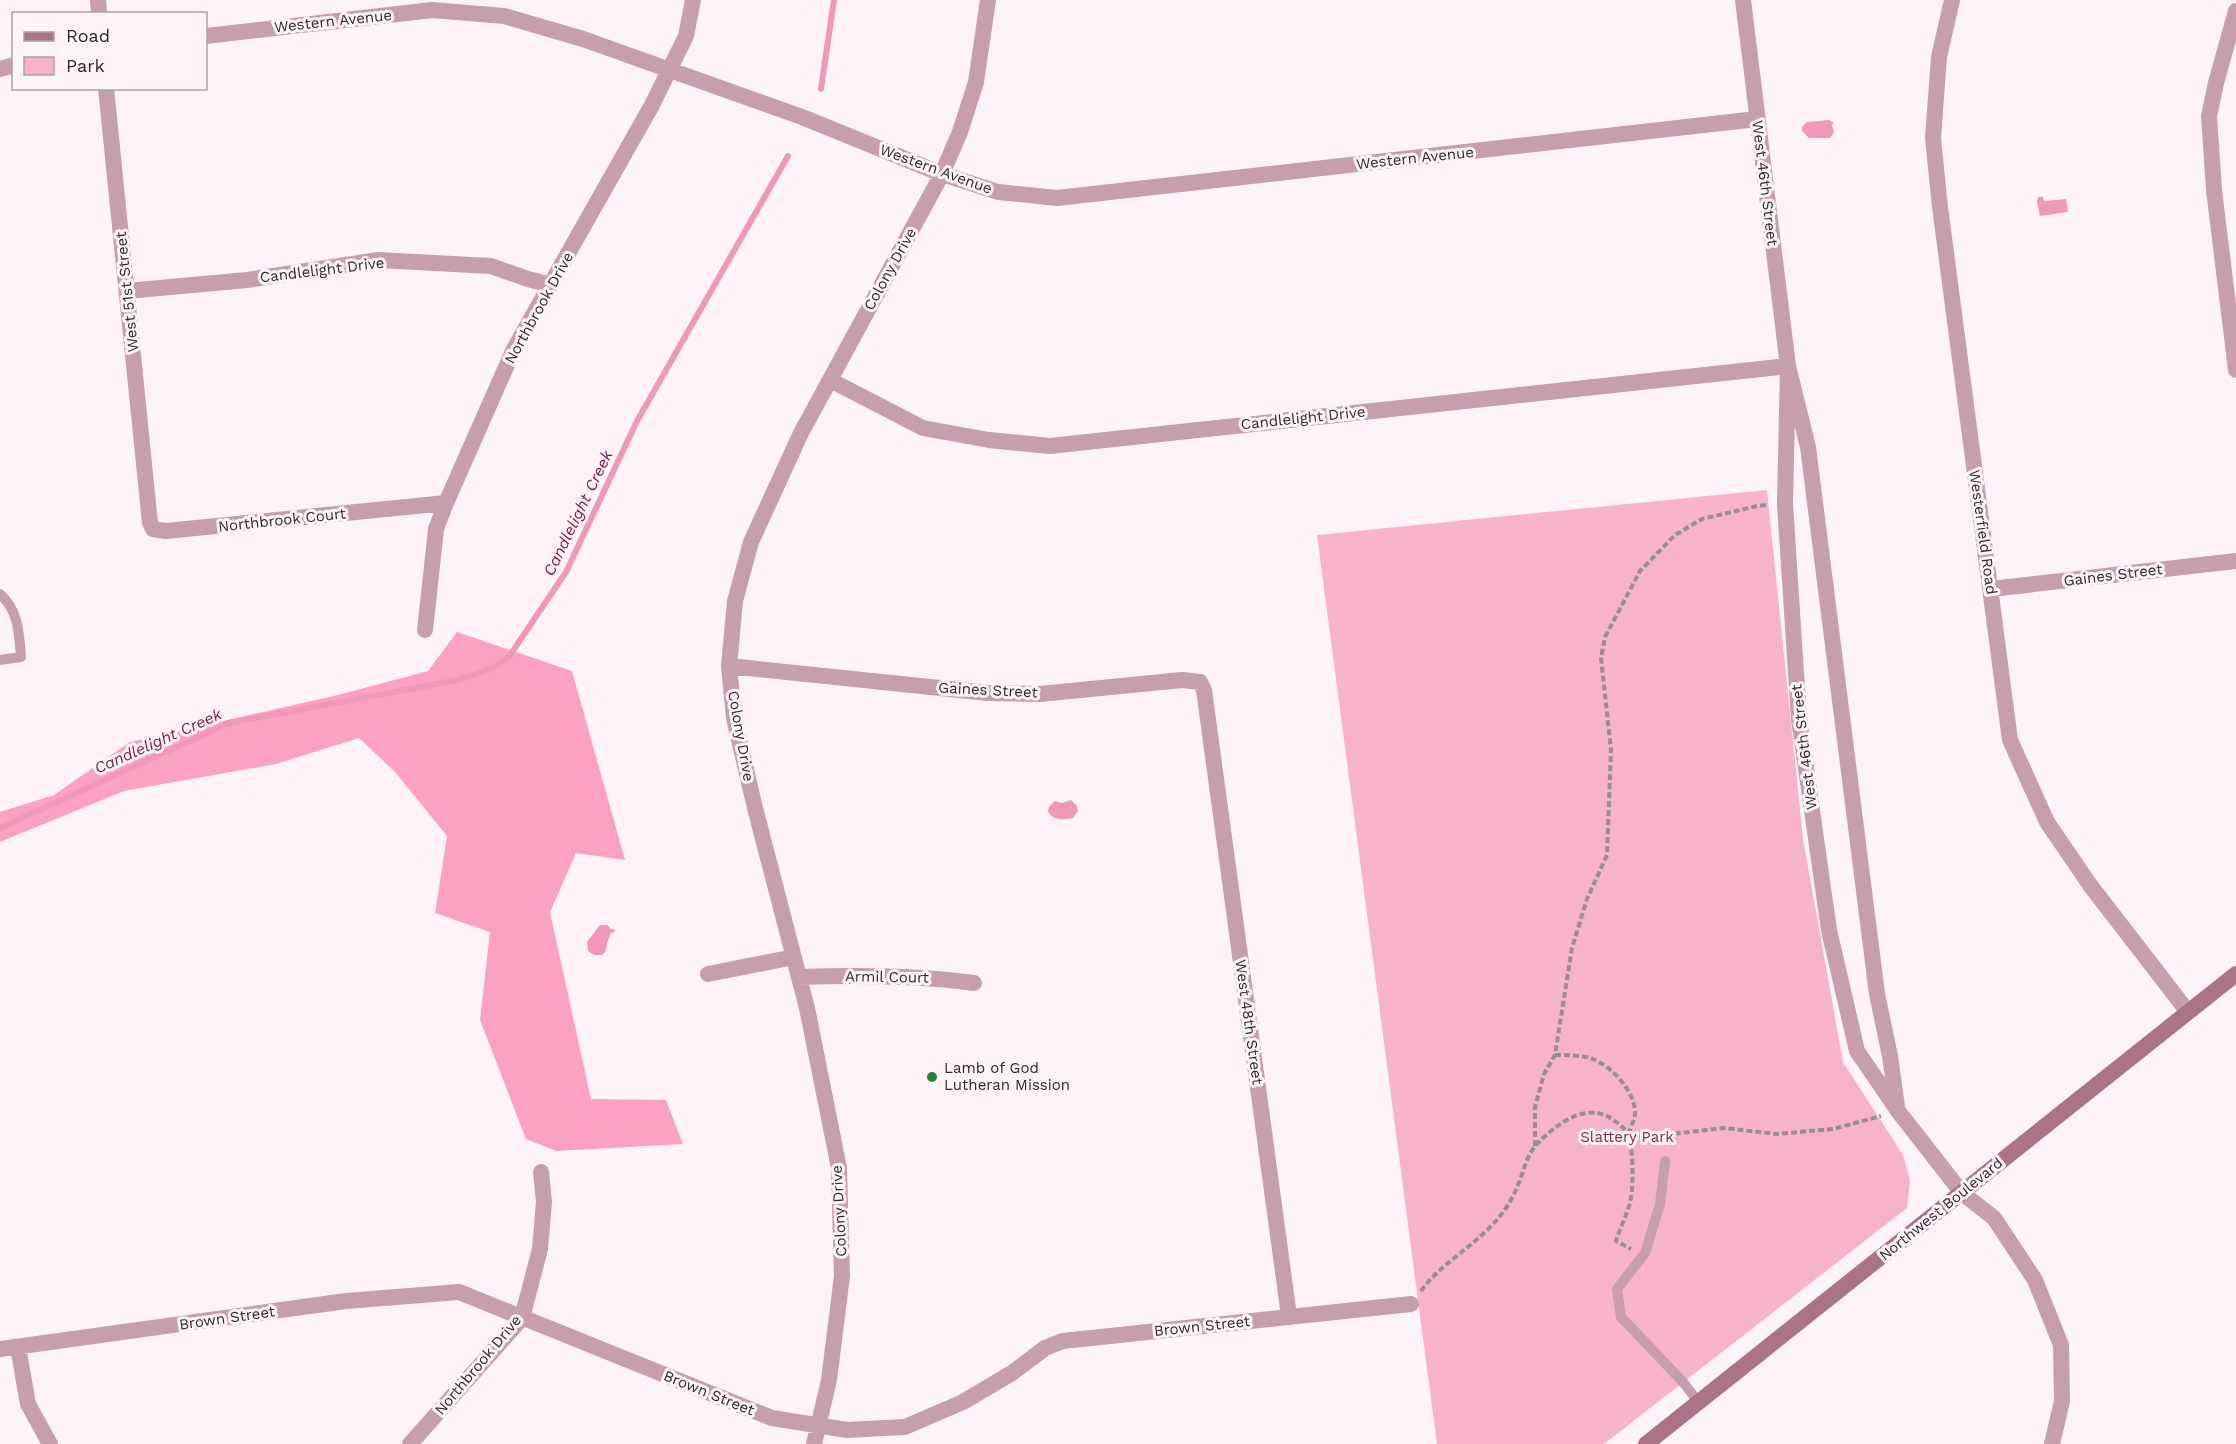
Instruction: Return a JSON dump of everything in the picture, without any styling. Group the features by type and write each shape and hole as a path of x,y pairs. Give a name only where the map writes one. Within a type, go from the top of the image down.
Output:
{"main road":[{"name":"Northwest Boulevard","path":"1646,1444 2236,974"}],"street":[{"name":"Northbrook Drive","path":"425,630 436,529 446,504 514,349 670,70 686,36 693,0"},
{"name":"Colony Drive","path":"814,1444 829,1380 842,1276 839,1168 807,1008 734,718 729,666 735,601 751,542 801,433 942,174 960,132 976,82 988,0"},
{"name":"West 46th Street","path":"1743,0 1788,366 1808,447 1877,994 1890,1056 1898,1111"},
{"name":"Westerfield Road","path":"1952,0 1939,57 1933,138 1940,207 2010,740 2047,822 2090,885 2188,1012"},
{"name":"Western Avenue","path":"207,36 432,10 504,16 583,39 802,117 942,174 998,192 1057,198 1757,119"},
{"path":"2236,11 2216,83 2210,116 2214,190 2236,370"},
{"name":"West 51st Street","path":"106,90 147,495"},
{"name":"Candlelight Drive","path":"127,291 247,280 378,260 491,266 551,285"},
{"name":"West 46th Street","path":"1788,366 1785,504 1798,719 1829,930 1857,1051 1898,1111 1962,1193 1994,1218 2035,1280 2061,1345 2062,1401 2052,1444"},
{"name":"Candlelight Drive","path":"830,380 923,428 989,440 1050,446 1788,366"},
{"name":"Northbrook Court","path":"147,495 150,523 153,529 165,531 446,504"},
{"name":"Gaines Street","path":"1991,589 2236,561"},
{"name":"Gaines Street","path":"729,666 988,693 1040,694 1182,680 1200,682 1204,690 1209,727"},
{"name":"West 48th Street","path":"1209,727 1289,1316"},
{"path":"708,974 794,957"},
{"name":"Armil Court","path":"799,977 873,974 930,977 974,983"},
{"name":"Northbrook Drive","path":"410,1444 522,1318 540,1250 544,1202 541,1172"},
{"name":"Brown Street","path":"0,1349 346,1301 459,1292 772,1418 847,1430 905,1427 963,1402 1012,1373 1045,1348 1063,1341 1411,1304"},
{"path":"18,1347 28,1404 50,1444"}],"lane":[{"path":"0,594 17,619 21,657 0,660"},
{"path":"1665,1161 1660,1204 1642,1257 1617,1289 1621,1317 1683,1382 1699,1403"}],"path":[{"path":"1535,1146 1535,1107 1544,1074 1555,1055 1572,948 1587,899 1607,855 1611,750 1601,658 1605,637 1640,570 1675,535 1702,519 1757,506 1785,504"},
{"path":"1555,1055 1591,1059 1607,1068 1624,1084 1634,1102 1635,1110 1628,1135 1632,1161 1632,1192 1616,1241 1642,1257"},
{"path":"1628,1135 1671,1134 1725,1128 1776,1134 1833,1129 1898,1111"},
{"path":"1411,1304 1432,1275 1462,1254 1500,1216 1535,1146 1553,1130 1581,1113 1604,1114 1620,1125 1628,1135"}],"green space":[{"name":"Slattery Park","path":"1767,490 1803,839 1843,1062 1903,1155 1910,1180 1907,1208 1604,1444 1437,1444 1317,535"}],"shaded area":[{"path":"1829,120 1834,123 1832,125 1834,132 1830,138 1809,138 1802,131 1802,127 1807,122"},
{"path":"2038,197 2043,197 2044,201 2066,199 2068,212 2040,216"},
{"path":"457,632 572,671 625,860 576,853 550,912 591,1099 666,1100 683,1144 556,1151 526,1139 480,1020 490,932 435,913 447,836 395,772 359,738 276,764 124,791 0,842 0,812 54,795 130,742 338,695 428,671"},
{"path":"1071,800 1077,806 1078,811 1073,818 1059,819 1052,817 1048,811 1055,801 1062,803"},
{"path":"600,925 607,925 615,932 611,933 606,951 602,955 594,955 588,951 587,942"}],"waterway":[{"name":"Candlelight Creek","path":"821,89 834,0"},
{"name":"Candlelight Creek","path":"0,828 229,723 458,680 492,668 508,658 566,572 637,421 788,156"}],"place":[{"name":"Lamb of God Lutheran Mission","path":"932,1077"}]}
